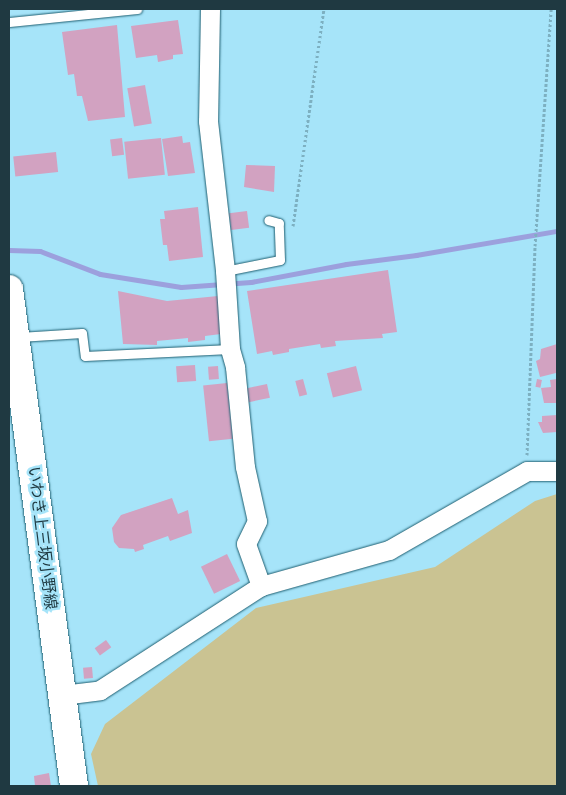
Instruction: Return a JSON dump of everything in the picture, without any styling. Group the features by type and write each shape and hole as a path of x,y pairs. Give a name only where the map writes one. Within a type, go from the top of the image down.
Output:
{"main road":[{"name":"いわき上三坂小野線","path":"9,289 74,786"}],"street":[{"path":"210,9 208,121 225,271 230,348 235,367 245,467 256,521 246,544 262,586"},
{"path":"62,695 100,690 262,586 389,550 527,471 557,471"}],"lane":[{"path":"9,22 137,9"},
{"path":"225,271 280,260 279,223 268,220"},
{"path":"16,338 82,333 85,356 230,348"}],"path":[{"path":"292,235 324,9"},
{"path":"527,471 535,246 551,9"}],"shaded area":[{"path":"557,494 557,786 98,786 91,754 105,724 256,608 435,567 535,501"}],"building":[{"path":"178,20 183,54 173,55 173,59 158,62 157,55 136,58 131,26"},
{"path":"117,25 125,117 88,121 82,96 77,96 74,74 68,75 62,32"},
{"path":"145,85 152,123 134,127 127,88"},
{"path":"182,136 183,143 190,142 195,173 168,176 162,139"},
{"path":"122,138 124,155 112,156 110,139"},
{"path":"161,138 165,175 128,179 124,142"},
{"path":"56,152 58,172 15,176 13,156"},
{"path":"246,165 275,166 274,192 244,187"},
{"path":"198,207 203,257 169,261 167,245 163,245 160,219 165,219 164,211"},
{"path":"247,211 249,228 231,230 229,213"},
{"path":"388,270 397,332 382,334 383,338 335,341 336,346 321,348 320,344 289,349 289,352 273,355 272,351 257,354 247,291"},
{"path":"118,291 167,301 218,296 221,334 205,336 205,340 188,342 188,338 157,341 157,345 123,344"},
{"path":"557,344 556,373 540,377 536,361 540,359 541,349"},
{"path":"195,365 196,381 177,382 176,366"},
{"path":"218,366 219,379 209,380 208,367"},
{"path":"356,366 362,390 333,398 327,373"},
{"path":"303,379 307,394 299,397 295,381"},
{"path":"537,379 542,380 540,388 535,387"},
{"path":"557,379 557,403 544,403 541,388 551,387 550,380"},
{"path":"227,383 233,439 209,441 203,386"},
{"path":"267,384 270,398 246,403 244,389"},
{"path":"557,415 557,432 543,433 538,422 542,422 542,416"},
{"path":"172,498 178,514 188,510 192,533 170,541 168,536 143,545 144,549 135,552 134,549 119,548 114,542 112,528 121,515"},
{"path":"227,554 240,581 214,594 201,567"},
{"path":"106,640 111,647 100,656 95,648"},
{"path":"92,667 93,678 84,679 83,668"},
{"path":"49,773 51,786 35,786 34,776"}],"waterway":[{"path":"9,250 40,251 100,274 181,287 251,282 346,264 416,255 557,231"}]}
